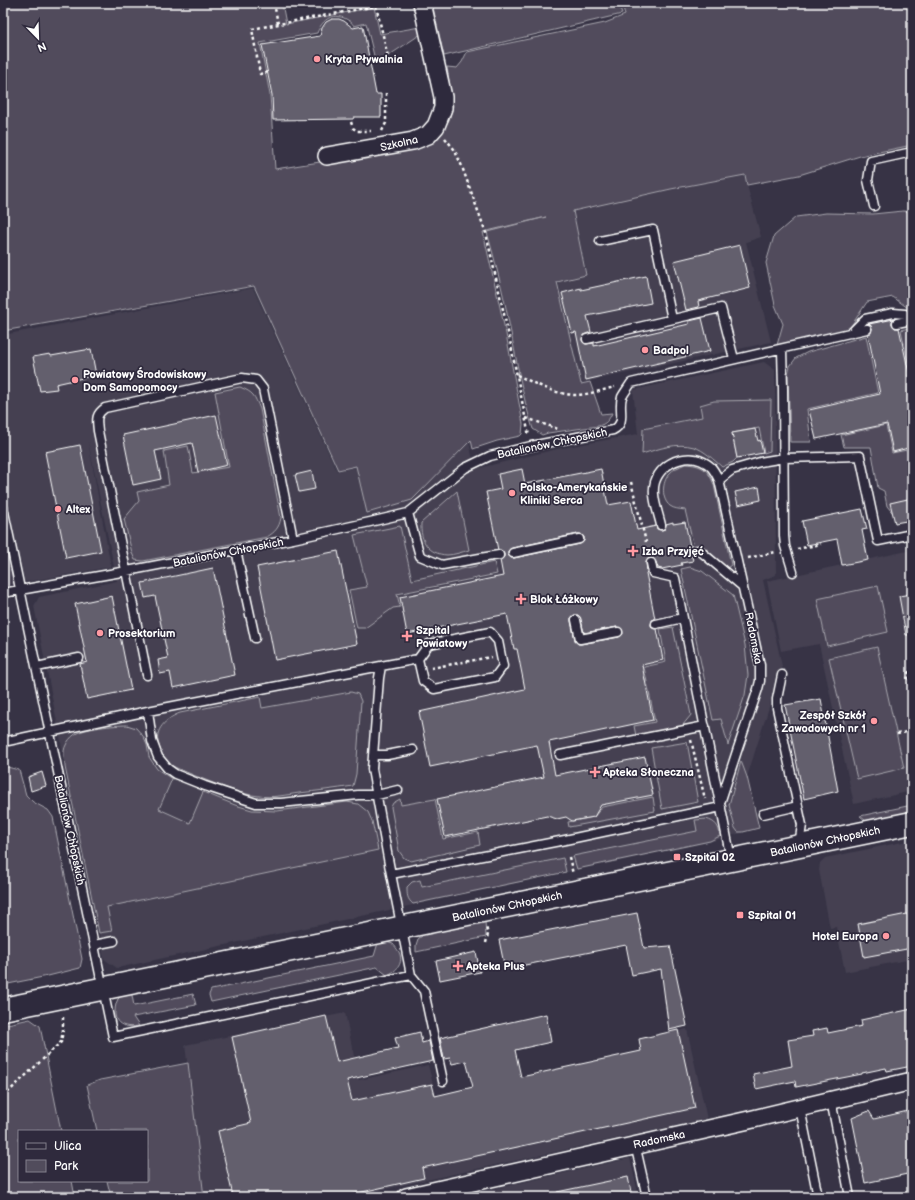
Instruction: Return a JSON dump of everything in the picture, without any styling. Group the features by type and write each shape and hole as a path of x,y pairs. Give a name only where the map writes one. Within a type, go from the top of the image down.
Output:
{"street":[{"name":"Szkolna","path":"328,156 413,141 428,135 436,126 443,108 443,97 422,3"},
{"name":"Batalionów Chłopskich","path":"3,1009 103,990 731,859 912,823"},
{"name":"Radomska","path":"405,1197 800,1108 912,1081"}],"lane":[{"path":"874,206 868,180 871,160 912,152"},
{"path":"600,241 653,230 672,319"},
{"path":"587,339 721,308 734,360"},
{"path":"851,333 865,319 893,313 905,314 912,319"},
{"path":"898,323 912,319"},
{"path":"631,384 867,329"},
{"path":"782,349 784,536 793,572"},
{"path":"147,675 98,430 98,416 100,412 105,408 242,378 256,380 263,389 293,539"},
{"name":"Batalionów Chłopskich","path":"103,990 20,591 293,539 408,513 465,468 490,456 618,428 621,422 622,398 631,384"},
{"path":"719,480 732,470 760,462 784,458 860,456 878,542 912,534"},
{"name":"Radomska","path":"661,525 655,495 655,484 659,474 667,465 677,460 689,458 700,460 711,467 719,480 760,665 760,681 723,793 721,805"},
{"path":"3,507 20,591 3,593"},
{"path":"408,513 420,556 442,565 499,555"},
{"path":"513,552 579,539"},
{"path":"236,550 256,638"},
{"path":"691,551 699,550 743,587"},
{"path":"651,563 653,573 675,578 731,859"},
{"path":"656,624 683,618"},
{"path":"576,620 580,639 618,632"},
{"path":"3,742 148,711 418,659 429,644 490,632 498,641 502,666 495,677 434,690 423,681 418,659"},
{"path":"37,668 79,658"},
{"path":"381,666 372,769 411,976 424,991 443,1081"},
{"path":"782,675 777,699 777,708 802,825 799,846"},
{"path":"148,711 152,741 158,757 168,769 189,783 256,803 281,803 358,795 377,795 398,790"},
{"path":"560,755 705,726"},
{"path":"373,755 387,755 413,750"},
{"path":"391,874 565,840 707,810 721,805"},
{"path":"763,814 798,806"},
{"path":"94,945 114,941"},
{"path":"103,990 113,1037 411,976"},
{"path":"831,1100 850,1197"},
{"path":"800,1108 818,1197"},
{"path":"635,1144 648,1197"}],"path":[{"path":"274,3 278,24"},
{"path":"268,72 260,74 252,29 376,6 389,62"},
{"path":"351,122 353,128 357,131 383,131 386,123 386,92"},
{"path":"452,147 461,164 486,233 531,446"},
{"path":"517,375 554,392 576,395 631,384"},
{"path":"526,418 579,437"},
{"path":"631,482 646,542"},
{"path":"755,556 821,544"},
{"path":"420,670 501,655"},
{"path":"912,666 907,674 912,694"},
{"path":"689,730 707,810"},
{"path":"896,734 912,731"},
{"path":"568,857 572,871"},
{"path":"3,1097 61,1042 63,1030"}],"shaded area":[{"path":"746,175 747,185 761,237 746,242 771,342 581,383 558,282 587,275 573,211 653,193"},
{"name":"Szpital Powiatowy","path":"253,288 337,471 469,442 475,469 557,449 638,434 633,390 764,362 775,370 776,575 763,580 782,666 747,777 759,828 709,842 117,968 104,959 34,606 39,597 117,581 88,441 111,567 3,586 3,335"},
{"name":"Zespół Szkół Zawodowych nr 1","path":"912,550 912,791 854,804 819,644 781,651 767,581"},
{"path":"912,840 912,959 845,972 836,927 830,928 819,870 820,863 825,858"},
{"path":"345,1013 359,1080 428,1065 436,1096 643,1051 641,1039 687,1029 707,1119 349,1197 204,1197 185,1045"},
{"path":"630,1158 639,1197 457,1197"}],"green space":[{"path":"3,3 282,3 286,24 374,7 380,34 420,27 421,34 376,64 366,23 354,26 348,20 339,17 331,17 327,19 321,25 317,33 260,43 270,95 275,169 416,147 431,140 443,131 449,120 453,106 447,67 457,68 467,52 605,23 625,15 622,3 912,3 912,145 860,156 799,175 747,185 745,175 671,189 573,211 586,275 557,282 581,384 590,382 601,414 612,413 607,421 598,426 542,435 533,429 526,404 508,316 487,232 546,217 483,232 506,334 523,424 522,434 520,436 497,441 473,449 471,440 412,500 367,513 356,466 338,470 254,286 3,331"},
{"path":"432,3 619,3 622,14 444,56"},
{"path":"903,211 912,212 912,311 893,297 867,302 849,329 777,345 783,324 775,305 766,263 774,236 796,217 826,213 873,214"},
{"path":"912,327 912,376 911,376 901,330"},
{"path":"866,336 878,393 807,409 811,442 790,442 788,374 790,366 796,358 808,352"},
{"path":"240,387 253,395 260,409 281,518 278,527 267,537 143,561 135,560 124,519 139,501 137,492 169,485 164,451 188,446 193,473 229,467 215,392"},
{"path":"771,400 770,451 764,453 759,428 732,433 737,458 733,462 722,467 701,450 688,446 681,445 668,447 642,454 643,429 702,417 700,405 714,401"},
{"path":"886,425 892,453 912,449 912,520 896,517 887,506 884,491 878,488 871,447 844,447 841,435"},
{"path":"685,464 696,465 704,469 714,485 731,565 727,568 703,546 694,547 685,510 670,506 665,499 664,486 667,477 676,468"},
{"path":"457,491 469,550 447,555 440,554 430,549 426,545 422,535 421,523"},
{"path":"400,526 412,580 494,562 497,574 397,594 400,607 393,608 365,628 357,628 349,590 367,587 354,535"},
{"path":"690,567 702,571 733,595 745,645 748,675 745,695 728,745 721,719 713,720 681,569"},
{"path":"878,586 888,632 827,646 817,599"},
{"path":"673,627 691,715 682,726 636,736 634,726 655,722 644,667 666,662 660,629"},
{"path":"877,647 904,768 857,779 829,658"},
{"path":"351,692 358,694 361,701 356,774 353,786 264,797 251,795 226,788 176,767 166,761 159,746 158,736 161,727 167,720 180,713 260,697 262,708"},
{"path":"127,725 136,728 143,736 147,745 149,757 157,769 172,779 159,809 190,823 203,792 252,810 277,811 347,802 358,804 368,812 372,821 378,850 107,907 112,931 99,933 65,767 64,750 69,740 73,736 84,730 99,727"},
{"path":"687,742 698,802 662,809 651,748"},
{"path":"741,761 747,777 759,828 738,832 735,828 729,805"},
{"path":"3,766 19,770 26,795 33,802 48,810 53,817 82,959 80,968 3,985"},
{"path":"653,797 655,811 569,827 568,822 594,817 602,807"},
{"path":"400,799 401,805 435,799 443,839 478,832 480,845 411,861 404,858 399,851 391,807 393,803"},
{"path":"912,805 912,812 866,821 860,816"},
{"path":"706,819 716,825 720,836 710,841 577,869 573,856 697,831 695,820"},
{"path":"563,858 566,872 413,904 408,897 407,887 412,882 420,880 422,887"},
{"path":"485,921 486,937 416,952 418,939 427,932"},
{"path":"383,941 393,944 399,952 401,960 397,969 387,975 377,967 211,1002 209,995 211,990 374,956 378,943"},
{"path":"131,990 134,1006 193,994 196,1005 133,1017 139,1026 130,1027 119,1023 115,1016 115,1008 118,999"},
{"path":"30,1019 40,1026 61,1130 18,1130 18,1182 72,1182 75,1197 3,1197 3,1025"},
{"path":"188,1063 204,1197 111,1197 107,1182 148,1182 148,1130 97,1130 87,1085 100,1080"}],"building":[{"name":"Kryta Pływalnia","path":"332,19 344,21 353,28 363,26 376,94 381,94 381,117 354,117 353,119 273,120 272,95 262,45 320,36 322,28 326,22"},
{"path":"740,245 750,288 698,301 699,307 686,310 674,261"},
{"path":"646,276 651,303 587,316 591,332 583,335 583,342 586,344 594,343 594,346 689,324 689,321 702,318 710,351 586,380 576,332 572,333 562,293"},
{"path":"894,319 892,324 895,328 899,328 910,378 912,378 912,447 893,452 887,424 816,439 809,410 880,394 868,334 871,333 872,328 869,324"},
{"path":"91,349 96,375 56,384 57,389 40,391 33,357 50,354 51,356"},
{"path":"216,415 227,465 198,472 192,443 155,451 161,479 133,485 123,435"},
{"path":"755,429 758,441 760,440 763,453 737,458 732,433"},
{"path":"80,445 101,551 66,558 45,452"},
{"name":"Szpital Powiatowy","path":"522,469 525,484 601,469 608,505 631,501 637,530 656,526 657,529 662,530 665,529 666,524 673,522 673,524 685,522 690,546 686,549 686,552 689,556 692,556 693,561 662,569 658,568 653,558 650,558 646,562 646,573 655,619 652,620 651,625 652,628 657,629 663,660 642,665 653,720 549,742 555,775 645,757 653,795 601,805 594,817 572,821 566,817 557,819 547,816 445,837 437,799 544,777 537,745 430,767 419,712 525,689 517,649 514,649 507,614 407,634 400,597 503,576 500,560 504,557 504,554 501,550 498,550 486,492 501,489 498,474","holes":["581,534 584,537 584,541 580,544 514,558 511,558 508,555 508,551 512,548","574,615 578,615 580,617 584,633 617,627 622,629 623,634 619,637 578,644 575,640 571,621 571,618"]},
{"path":"312,471 315,489 299,492 295,475"},
{"path":"759,487 761,500 738,505 735,492"},
{"path":"912,498 912,520 895,523 890,503"},
{"path":"862,509 867,529 862,530 868,560 842,565 837,539 807,545 802,521"},
{"path":"338,551 357,644 275,660 257,567"},
{"path":"213,568 235,675 173,688 170,672 160,674 158,660 168,658 155,596 145,598 142,583"},
{"path":"911,594 912,635 906,635 899,596"},
{"name":"Prosektorium","path":"112,596 131,690 87,699 80,664 87,662 75,604"},
{"path":"821,699 838,791 804,799 785,705"},
{"path":"42,772 46,786 31,791 28,777"},
{"path":"637,913 644,948 670,946 687,1026 669,1030 661,969 632,975 626,945 505,969 499,940"},
{"name":"Hotel Europa","path":"912,913 912,948 864,957 858,924"},
{"name":"Apteka Plus","path":"476,952 480,972 440,980 436,961"},
{"path":"912,1009 912,1066 887,1071 886,1068 796,1087 795,1081 756,1089 753,1074 792,1066 788,1040 813,1036 812,1031 827,1028 828,1033 862,1026 861,1020"},
{"path":"546,1014 551,1042 515,1050 521,1077 641,1051 639,1039 678,1030 695,1108 422,1168 424,1178 340,1197 242,1197 242,1194 233,1196 218,1131 251,1123 232,1037 326,1016 337,1062 398,1048 395,1038 420,1032 422,1043 429,1041 433,1061 347,1080 352,1101 432,1084 435,1096 473,1087 466,1061 452,1064 450,1058 444,1059 440,1038"},
{"path":"912,1110 912,1173 865,1183 852,1118 869,1111 874,1119"},
{"path":"628,1177 632,1197 558,1197 557,1192"}],"place":[{"name":"Kryta Pływalnia","path":"317,59"},
{"name":"Badpol","path":"645,350"},
{"name":"Powiatowy Środowiskowy Dom Samopomocy","path":"75,380"},
{"name":"Polsko-Amerykańskie Kliniki Serca","path":"512,493"},
{"name":"Altex","path":"58,509"},
{"name":"Izba Przyjęć","path":"633,551"},
{"name":"Blok Łóżkowy","path":"521,599"},
{"name":"Prosektorium","path":"100,633"},
{"name":"Szpital Powiatowy","path":"407,636"},
{"name":"Zespół Szkół Zawodowych nr 1","path":"874,721"},
{"name":"Apteka Słoneczna","path":"595,772"},
{"name":"Szpital 02","path":"677,857"},
{"name":"Szpital 01","path":"740,915"},
{"name":"Hotel Europa","path":"886,936"},
{"name":"Apteka Plus","path":"458,966"}]}
